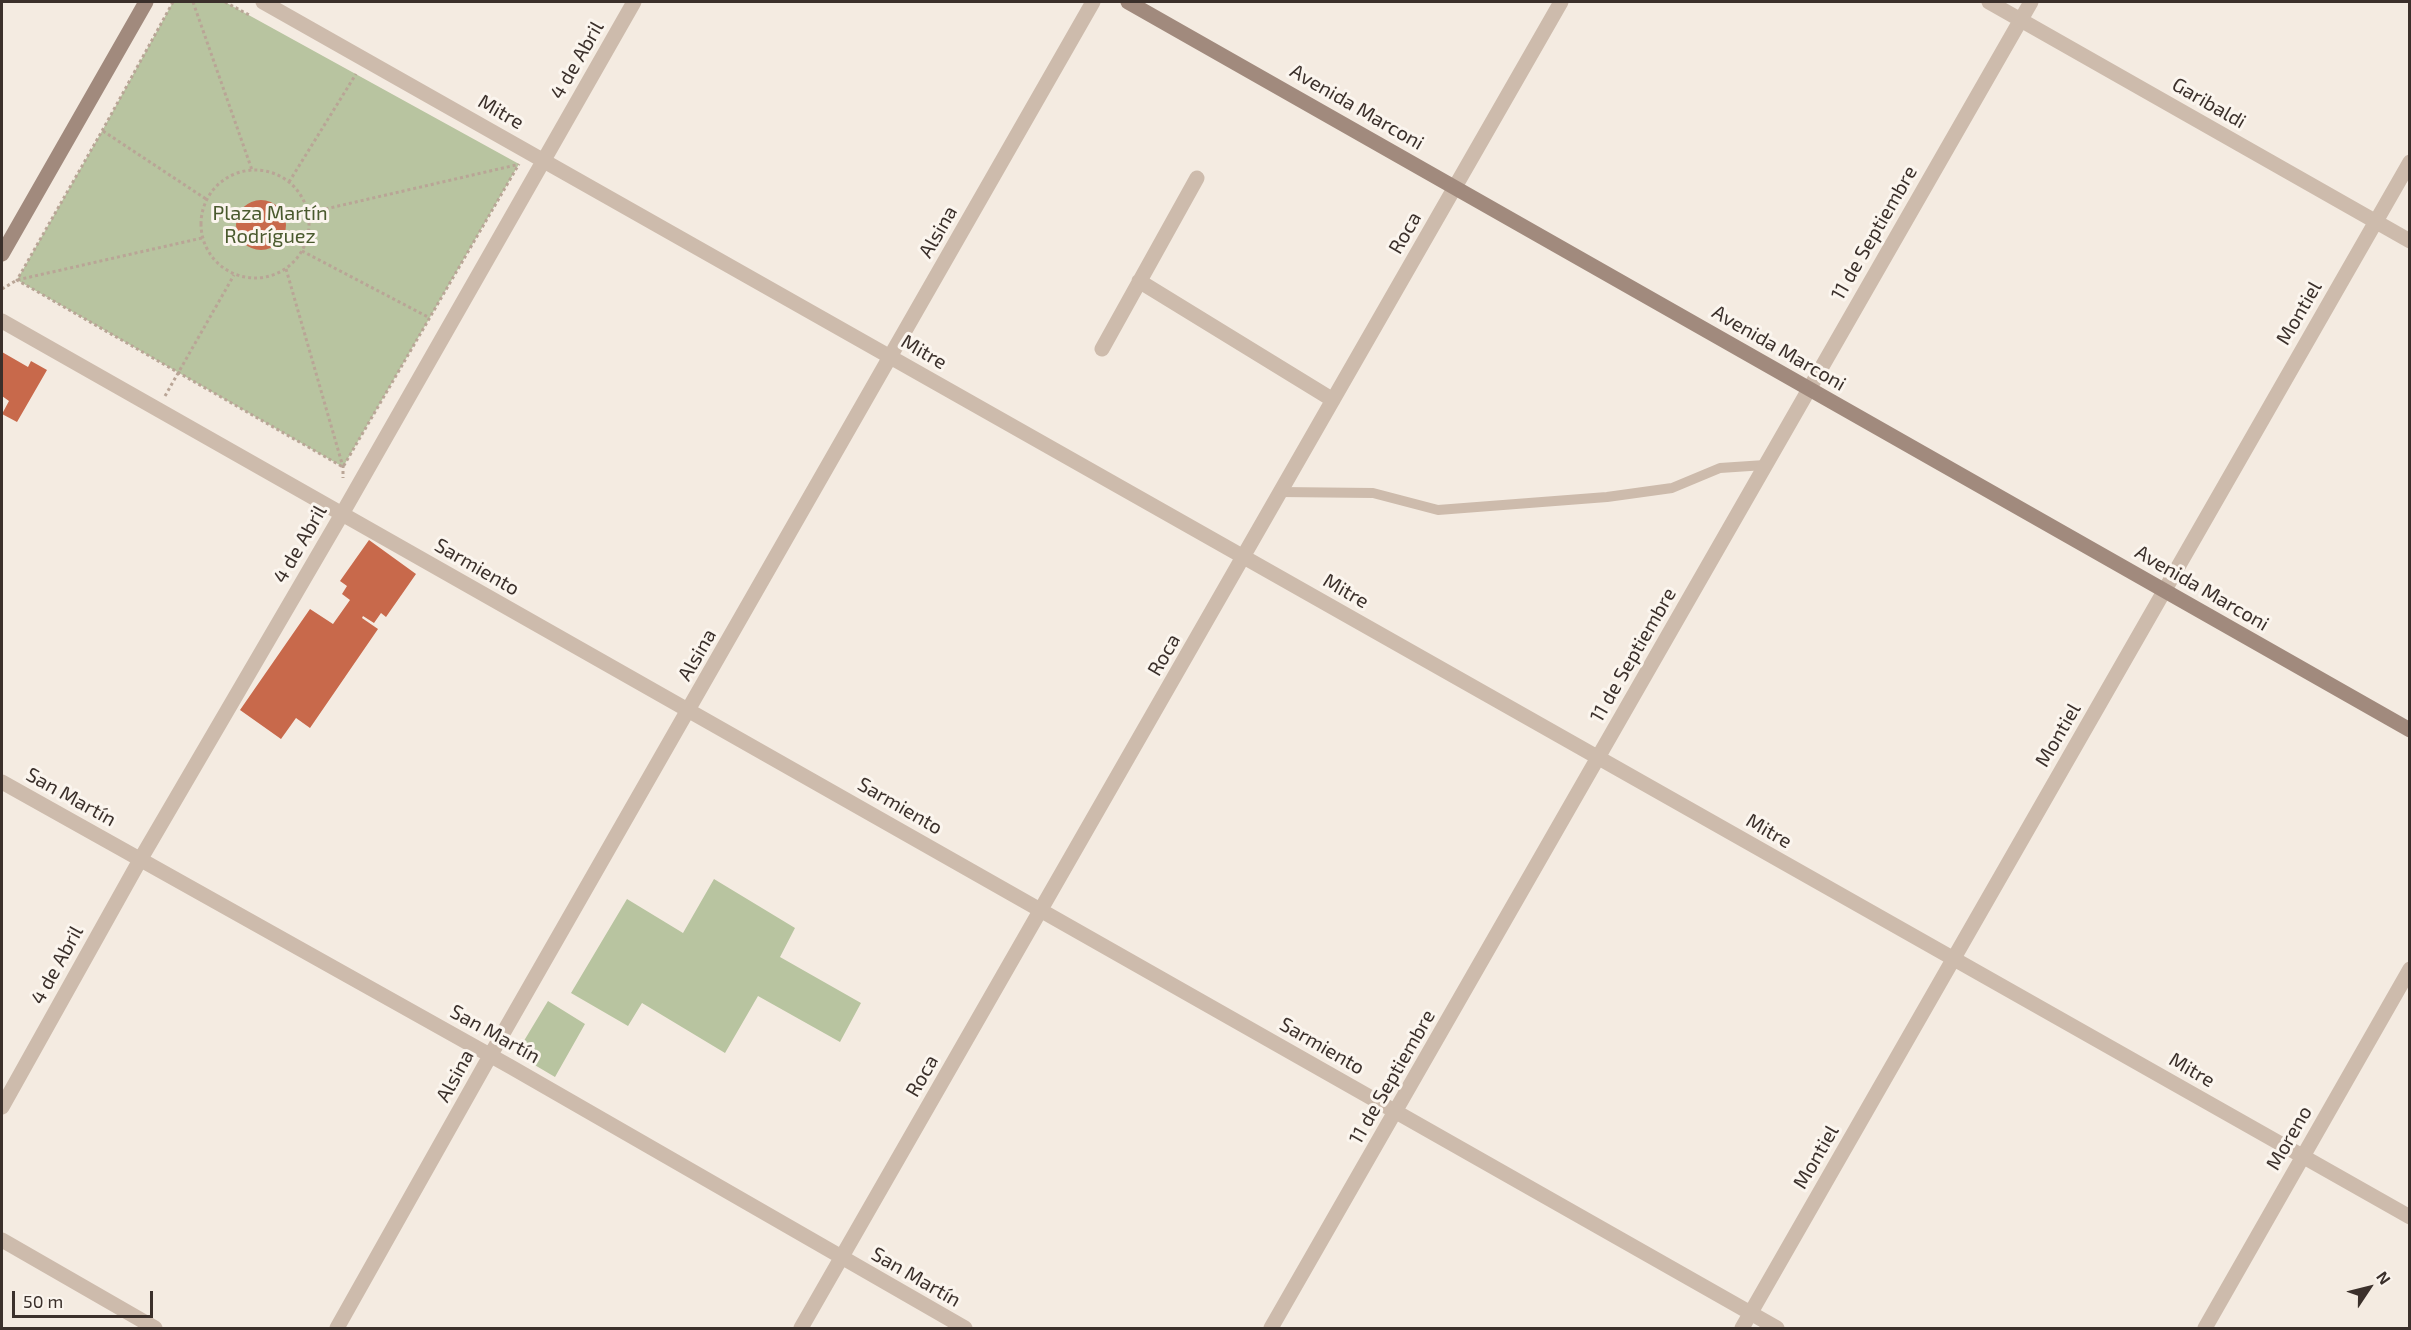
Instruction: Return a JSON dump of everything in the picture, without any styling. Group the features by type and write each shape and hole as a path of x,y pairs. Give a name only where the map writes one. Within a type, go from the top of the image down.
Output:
{"main road":[{"path":"2,254 146,2"},
{"name":"Avenida Marconi","path":"1128,2 2409,730"}],"street":[{"name":"Mitre","path":"263,2 2409,1217"},
{"name":"4 de Abril","path":"2,1107 140,860 342,514 634,2"},
{"name":"Alsina","path":"338,1329 490,1056 1094,2"},
{"name":"Roca","path":"801,1329 1561,2"},
{"name":"Garibaldi","path":"1989,2 2409,241"},
{"name":"11 de Septiembre","path":"1271,1329 2031,2"},
{"name":"Montiel","path":"1742,1329 2409,162"},
{"path":"1102,349 1197,178"},
{"path":"1139,281 1333,400"},
{"name":"Sarmiento","path":"2,321 1777,1329"},
{"name":"San Martín","path":"2,782 490,1056 965,1329"},
{"name":"Moreno","path":"2205,1329 2409,969"},
{"path":"2,1240 155,1329"}],"lane":[{"path":"1281,492 1373,493 1438,510 1606,497 1672,488 1720,468 1765,465"}],"path":[{"path":"17,280 173,2"},
{"path":"193,2 252,170"},
{"path":"225,2 256,18"},
{"path":"289,182 356,73"},
{"path":"102,131 206,199"},
{"path":"509,158 519,164"},
{"path":"308,213 519,164 543,161"},
{"path":"343,468 519,164"},
{"path":"252,170 265,171 289,182 301,196 308,213 307,239 302,251 286,269 270,277 252,279 234,275 220,266 209,253 200,225 206,199 218,184 234,174 252,170"},
{"path":"2,289 17,280 202,237"},
{"path":"302,251 429,317"},
{"path":"286,269 343,468 342,479"},
{"path":"157,410 234,275"},
{"path":"17,280 343,468"}],"green space":[{"name":"Plaza Martín Rodríguez","path":"173,2 225,2 519,164 343,467 17,280"},
{"path":"714,879 795,928 780,957 861,1003 840,1042 758,996 725,1053 642,1003 628,1026 571,993 627,899 683,933"},
{"path":"548,1001 585,1024 555,1077 516,1054"}],"building":[{"path":"261,200 270,202 281,211 286,225 284,234 275,245 261,250 252,248 241,239 236,225 238,216 247,205"},
{"path":"2,352 28,367 31,361 47,370 17,422 2,414 9,401 2,396"},
{"path":"369,540 416,574 386,617 381,613 374,623 363,616 362,618 378,629 310,728 296,718 281,739 240,710 310,609 333,624 350,600 342,594 347,586 340,581"}]}
